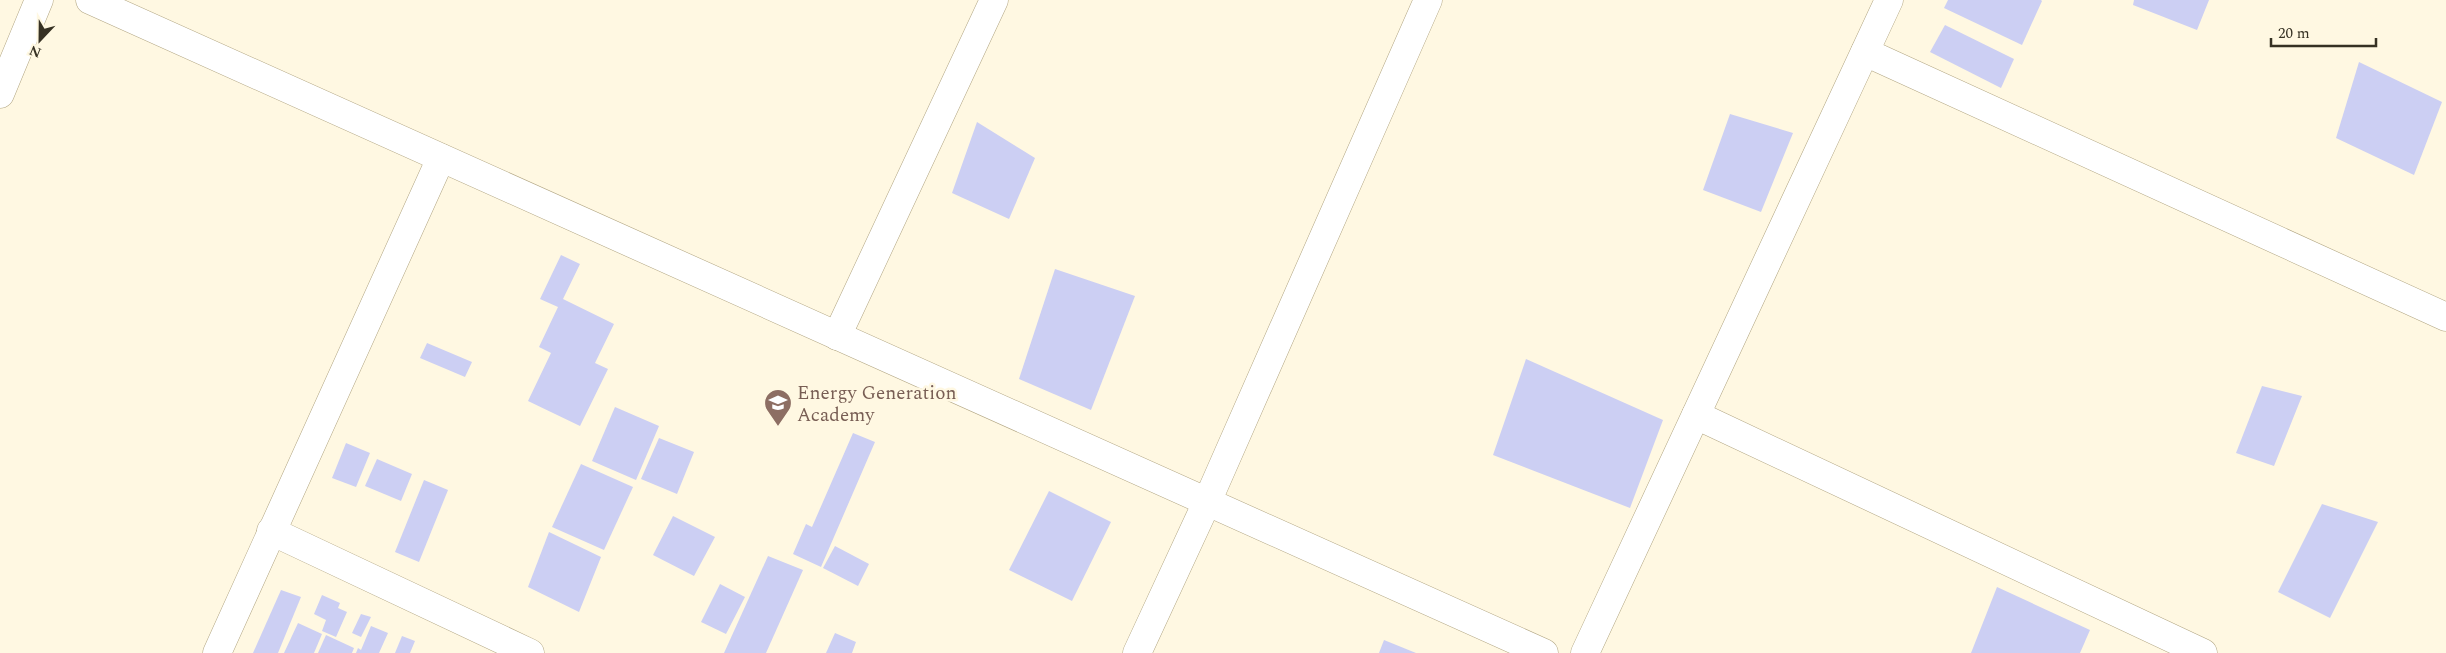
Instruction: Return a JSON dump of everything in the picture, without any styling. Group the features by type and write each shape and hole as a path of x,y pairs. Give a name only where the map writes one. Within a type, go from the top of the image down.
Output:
{"street":[{"path":"0,94 39,0"},
{"path":"90,0 1544,653"},
{"path":"837,336 994,0"},
{"path":"1137,653 1207,502 1428,0"},
{"path":"1585,653 1890,0"},
{"path":"1865,52 2446,317"},
{"path":"217,653 441,158"},
{"path":"1696,415 2203,653"},
{"path":"271,532 530,653"}],"building":[{"path":"1948,0 2042,1 2022,45 1944,8"},
{"path":"2134,0 2209,0 2197,30 2133,5"},
{"path":"1945,25 2014,59 2001,88 1930,52"},
{"path":"2359,62 2442,102 2414,175 2336,138"},
{"path":"1730,114 1793,133 1761,212 1703,190"},
{"path":"977,122 1035,158 1009,219 952,193"},
{"path":"561,255 580,264 563,299 614,324 595,363 608,369 580,426 528,401 551,353 539,347 558,307 540,299"},
{"path":"1055,269 1135,296 1091,410 1019,379"},
{"path":"427,343 472,362 465,377 420,358"},
{"path":"1526,359 1663,420 1630,508 1493,455"},
{"path":"2262,386 2302,396 2274,466 2236,453"},
{"path":"615,407 659,426 636,480 592,461"},
{"path":"853,433 875,442 821,567 793,554 806,524 812,527"},
{"path":"659,438 694,452 677,494 641,479"},
{"path":"346,443 370,453 356,487 332,478"},
{"path":"377,459 412,474 401,501 365,486"},
{"path":"581,464 633,487 604,550 552,527"},
{"path":"424,480 448,490 419,562 395,552"},
{"path":"1049,491 1111,522 1072,601 1009,570"},
{"path":"2322,504 2378,522 2330,618 2278,592"},
{"path":"673,516 715,537 694,576 653,555"},
{"path":"549,532 601,557 579,612 528,587"},
{"path":"835,546 869,564 858,586 823,568"},
{"path":"768,556 803,570 766,653 724,653"},
{"path":"720,584 745,597 726,634 701,622"},
{"path":"1997,587 2090,630 2080,653 1971,653"},
{"path":"281,590 301,597 278,653 253,653"},
{"path":"322,595 340,603 338,608 347,612 336,637 322,631 326,620 314,614"},
{"path":"361,614 371,617 361,637 352,633"},
{"path":"298,623 322,634 314,653 284,653"},
{"path":"371,626 388,633 379,653 356,653 358,648 361,650"},
{"path":"835,633 856,642 852,653 826,653"},
{"path":"326,635 354,648 352,653 318,653"},
{"path":"402,636 415,641 410,653 395,653"},
{"path":"1384,640 1416,653 1379,653"}],"place":[{"name":"Energy Generation Academy","path":"778,427"}]}
